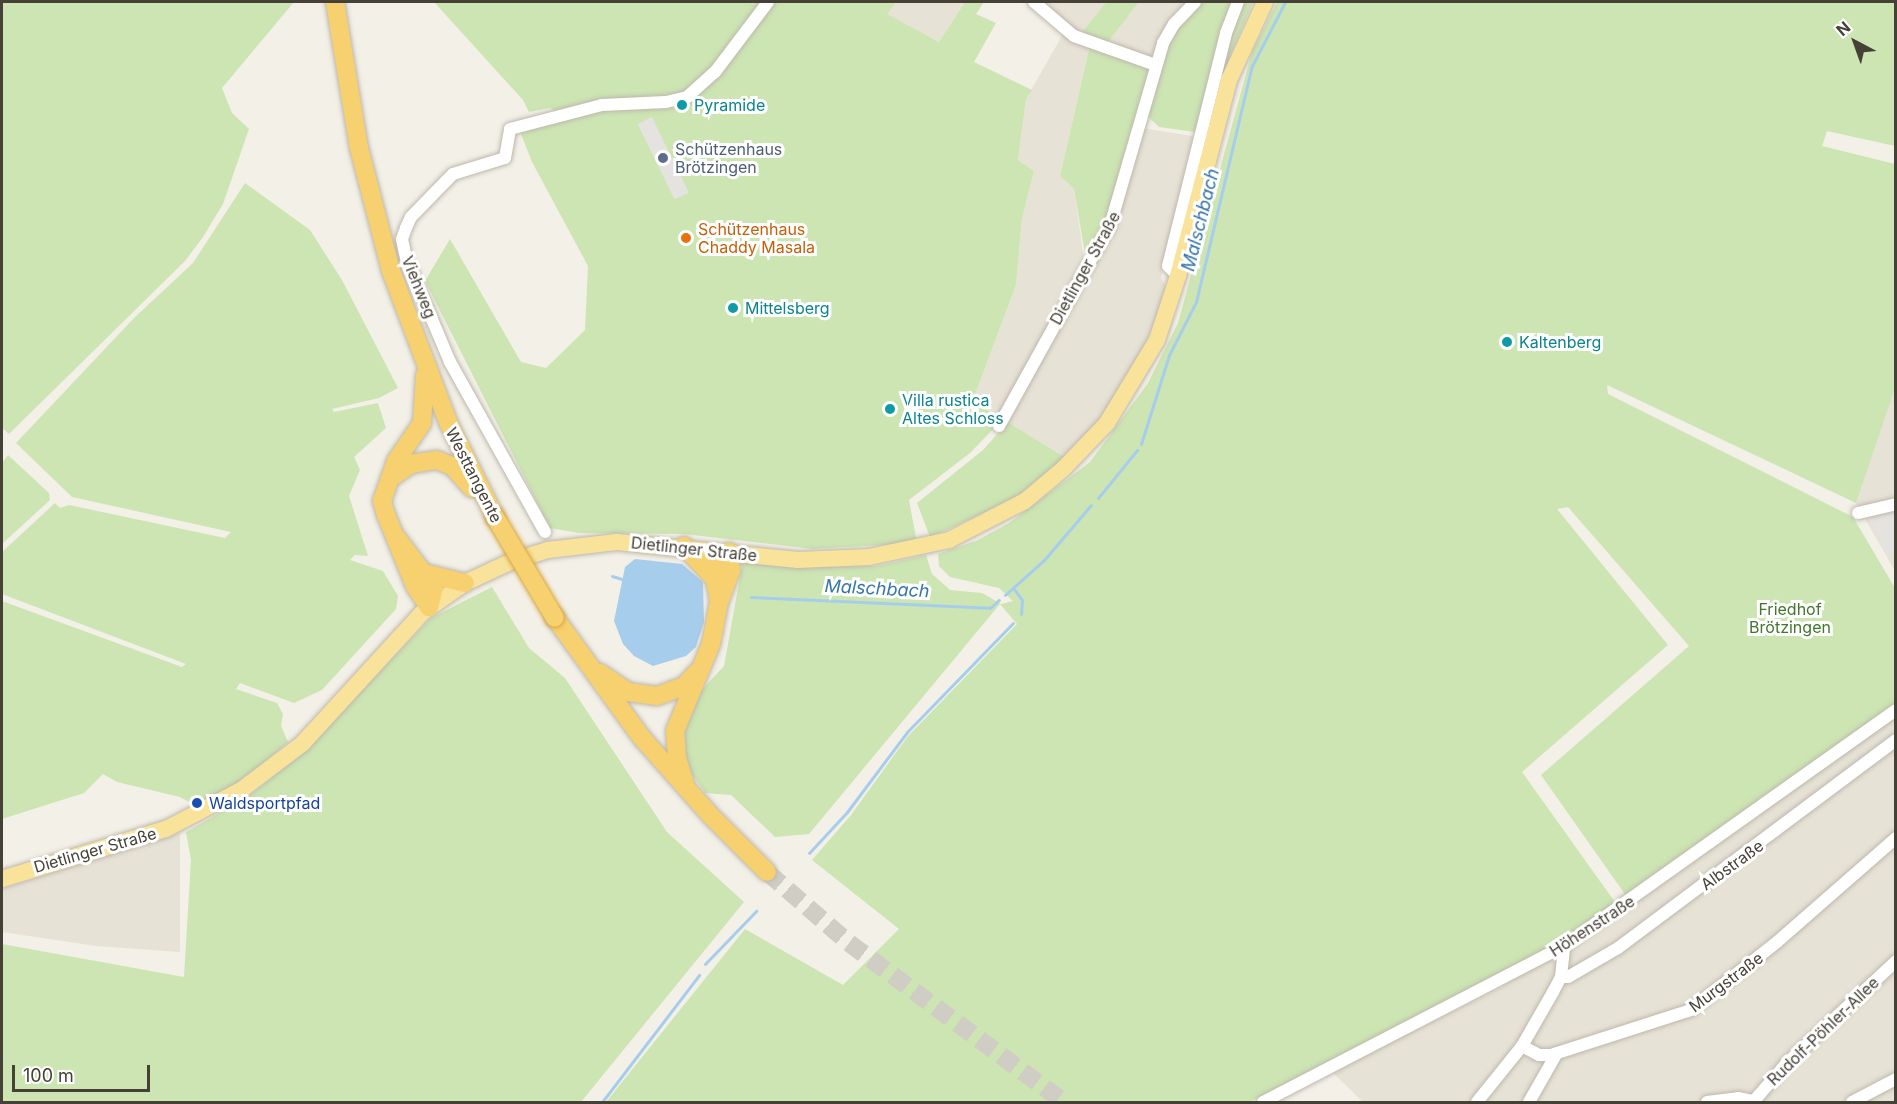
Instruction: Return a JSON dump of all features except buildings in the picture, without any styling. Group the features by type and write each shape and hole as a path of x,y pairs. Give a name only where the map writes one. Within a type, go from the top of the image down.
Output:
{"highway":[{"name":"Westtangente","path":"335,2 348,92 383,241 425,368 491,511 555,618 583,659 686,788 767,872"},
{"path":"425,368 422,423 386,482 382,501 415,586 429,607"},
{"path":"386,482 411,464 437,460 460,472 491,511"},
{"path":"396,537 434,587 429,607"},
{"path":"684,546 715,579"},
{"path":"719,602 715,579 720,561 729,552"},
{"path":"686,788 677,758 675,731 704,665 719,602 731,570 729,552"},
{"path":"424,573 465,583"},
{"path":"583,659 614,683 642,695 667,694 684,686 704,665"}],"main road":[{"name":"Dietlinger Straße","path":"2,879 166,829 250,785 302,744 385,649 429,607 465,583 531,554 573,546 617,542 684,546 798,560 869,557 949,540 1003,515 1046,484 1107,423 1157,340 1178,276 1229,80 1264,2"}],"street":[{"name":"Viehweg","path":"545,532 450,362 406,258 402,239 406,228 411,217 453,174 505,158 510,129 602,105 666,102 687,97 715,72 768,2"},
{"path":"1034,2 1074,36 1156,65"},
{"name":"Dietlinger Straße","path":"999,426 1110,226 1156,65 1168,31 1195,2"},
{"path":"1178,276 1168,266 1226,33 1238,2"},
{"path":"1858,513 1896,504"},
{"name":"Höhenstraße","path":"1263,1102 1564,946 1896,710"},
{"name":"Albstraße","path":"1561,977 1568,977 1618,948 1896,740"},
{"name":"Murgstraße","path":"1522,1046 1539,1055 1557,1053 1691,1010 1778,942 1896,838"},
{"path":"1477,1102 1522,1046 1561,977 1564,946"},
{"name":"Rudolf-Pöhler-Allee","path":"1753,1102 1786,1064 1896,961"},
{"path":"1529,1102 1557,1053"},
{"path":"1852,1102 1896,1079"},
{"path":"1707,1102 1738,1098 1753,1102"}],"shaded area":[{"path":"896,2 965,2 939,42 886,14"},
{"path":"1038,2 1106,2 1080,35"},
{"path":"1139,2 1192,2 1154,57 1147,60 1106,45"},
{"path":"1063,34 1090,45 1060,176 1074,189 1084,259 1142,128 1192,136 1196,141 1161,277 1167,289 1149,336 1126,381 1097,423 1066,458 973,400 1016,285 1022,218 1034,171 1018,160 1026,99"},
{"name":"Schützenhaus Brötzingen","path":"652,117 689,192 674,200 638,124"},
{"path":"1895,380 1895,571 1856,503"},
{"path":"1895,504 1895,540 1889,558 1864,512"},
{"path":"1895,716 1895,1102 1363,1102 1332,1072 1498,989 1640,898"},
{"path":"180,833 180,952 96,946 2,932 2,889"}],"green space":[{"path":"2,2 294,2 222,88 232,113 249,129 223,204 203,237 185,261 9,434 2,428"},
{"path":"434,2 896,2 887,14 939,42 965,2 984,2 976,14 996,23 974,62 1032,90 1026,99 1018,160 1034,171 1022,218 1016,285 973,400 1002,420 970,453 909,500 917,543 813,549 684,534 579,533 550,528 425,281 450,239 521,362 546,368 585,330 588,266 532,162 519,129 567,118 550,108 529,112 523,100"},
{"path":"1106,2 1139,2 1106,45 1080,35"},
{"path":"1199,2 1234,2 1200,128 1195,132 1159,127 1144,113 1171,33"},
{"path":"1242,2 1253,2 1226,66 1222,65"},
{"name":"Friedhof Brötzingen","path":"1277,2 1895,2 1895,146 1827,131 1822,146 1895,164 1895,388 1856,503 1607,385 1608,394 1853,517 1895,588 1895,705 1629,900 1541,775 1689,646 1568,507 1557,509 1668,645 1522,772 1617,905 1552,946 1250,1102 606,1102 745,929 843,985 899,929 812,860 851,815 908,736 1017,624 1000,604 809,834 775,837 731,795 705,793 686,766 680,733 696,696 724,666 743,560 821,567 876,566 926,555 932,574 950,590 982,593 1001,604 1013,601 999,588 950,577 939,566 938,554 978,540 1009,523 1090,462 1148,383 1178,323 1252,52"},
{"path":"1090,45 1145,64 1150,70 1114,211 1086,260 1074,189 1060,176"},
{"path":"245,183 310,230 342,280 398,388 379,398 332,409 334,412 378,403 386,428 354,457 360,470 349,496 368,556 355,555 350,560 383,571 398,596 396,609 322,690 294,703 240,683 236,689 277,703 283,714 281,726 288,742 236,786 194,805 180,797 117,782 103,774 84,793 2,819 2,601 182,667 186,664 2,594 2,552 55,503 60,508 69,505 225,538 231,532 72,497 16,443 134,318 193,263"},
{"path":"1008,422 1066,458 1013,500 930,537 917,503 983,450"},
{"path":"8,455 49,493 50,500 2,544 2,463"},
{"path":"492,587 529,648 565,678 667,832 744,902 581,1102 2,1102 2,944 184,977 191,860 186,832 249,796 298,757 431,618"}],"water":[{"path":"635,559 682,564 703,582 704,622 696,647 686,656 653,666 634,656 623,644 614,621 625,567"}],"waterway":[{"name":"Malschbach","path":"1141,444 1169,355 1196,302 1252,66 1285,2"},
{"name":"Malschbach","path":"1098,498 1137,450"},
{"name":"Malschbach","path":"1005,595 1044,560 1091,505"},
{"name":"Malschbach","path":"612,576 625,580"},
{"path":"1014,589 1022,600 1021,614"},
{"name":"Malschbach","path":"751,597 990,608 999,600"},
{"path":"809,853 847,812 907,732 1013,623"},
{"path":"705,964 756,911"},
{"path":"602,1102 699,975"}],"tunnel":[{"path":"767,872 849,943 1064,1102"}],"place":[{"name":"Pyramide","path":"682,105"},
{"name":"Schützenhaus Brötzingen","path":"663,158"},
{"name":"Schützenhaus Chaddy Masala","path":"686,238"},
{"name":"Mittelsberg","path":"733,308"},
{"name":"Kaltenberg","path":"1507,342"},
{"name":"Villa rustica Altes Schloss","path":"890,409"},
{"name":"Waldsportpfad","path":"197,803"}]}
